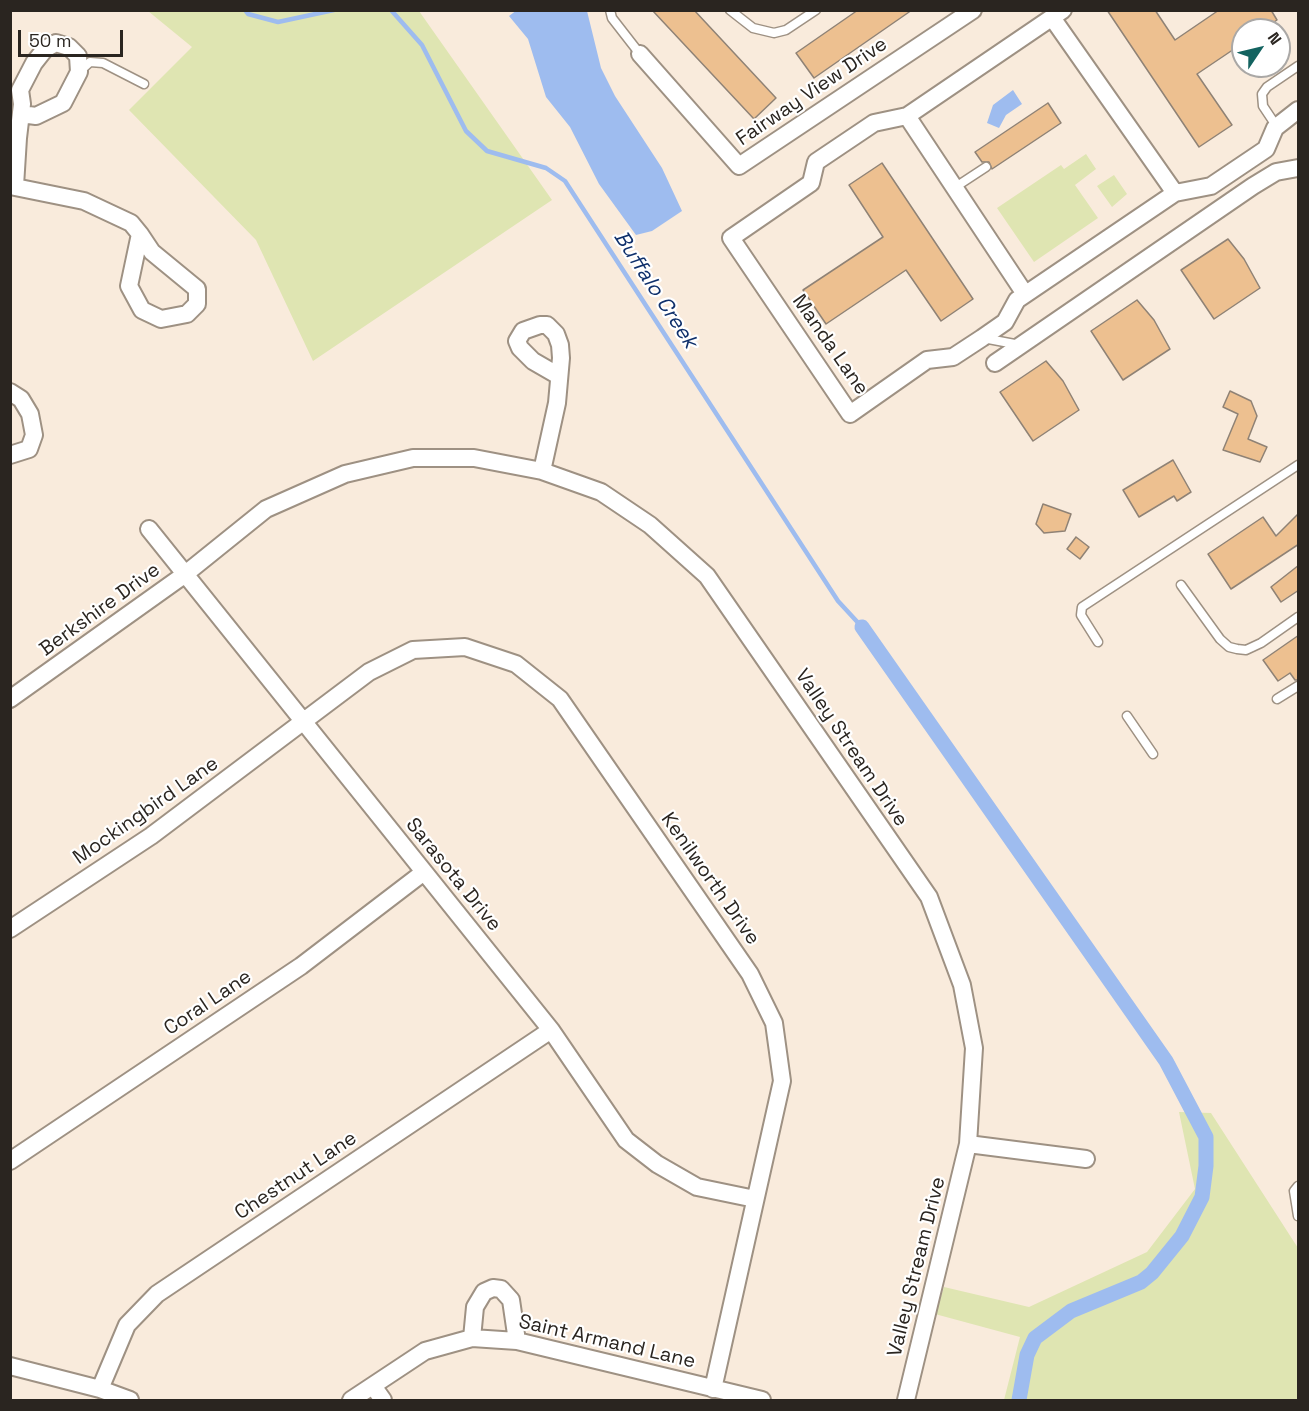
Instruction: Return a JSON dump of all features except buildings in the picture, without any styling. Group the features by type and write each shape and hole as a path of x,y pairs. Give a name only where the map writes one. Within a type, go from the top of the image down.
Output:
{"street":[{"name":"Fairway View Drive","path":"640,54 739,166 973,10"},
{"name":"Manda Lane","path":"1058,15 907,116 874,123 816,162 811,183 731,238 850,414 927,360 953,357 982,338 1005,322 1017,300 1024,294 1175,193 1211,186 1266,149 1277,126 1299,110"},
{"path":"1058,15 1175,193"},
{"path":"21,114 36,116 63,103 79,72 78,56 69,47 56,44 45,49 34,63 20,90 21,114 13,186 84,201 131,223 140,234 152,252 197,289 197,304 187,314 161,319 142,310 129,286 140,234"},
{"path":"907,116 1024,294"},
{"path":"995,363 1253,186 1276,172 1299,168"},
{"path":"542,471 557,403 559,376"},
{"path":"10,392 21,399 30,414 34,435 29,448 10,455"},
{"name":"Valley Stream Drive","path":"184,575 266,509 345,474 413,458 474,458 542,471 601,492 650,525 707,576 929,897 962,985 974,1048 968,1144 906,1401"},
{"name":"Sarasota Drive","path":"148,529 551,1030 626,1140 657,1164 697,1187 755,1199"},
{"name":"Berkshire Drive","path":"10,699 184,575"},
{"name":"Kenilworth Drive","path":"303,724 369,672 413,650 465,647 516,664 560,699 750,974 774,1023 783,1081 712,1389"},
{"name":"Mockingbird Lane","path":"10,929 151,836 303,724"},
{"name":"Coral Lane","path":"10,1161 301,966 424,872"},
{"name":"Chestnut Lane","path":"100,1389 127,1325 157,1294 551,1030"},
{"path":"968,1144 1086,1159"},
{"path":"472,1338 474,1307 484,1292 493,1288 501,1289 511,1300 517,1341"},
{"name":"Saint Armand Lane","path":"351,1401 425,1351 472,1338 517,1341 762,1401"},
{"path":"10,1366 100,1389 130,1401"},
{"path":"373,1386 383,1401"}],"lane":[{"path":"610,10 612,18 640,54"},
{"path":"730,10 753,28 764,33 774,33 786,30 816,10"},
{"path":"79,72 90,62 103,63 144,84"},
{"path":"1277,126 1263,106 1262,94 1267,87 1299,66"},
{"path":"954,188 986,167"},
{"path":"982,338 1020,345"},
{"path":"1098,642 1081,615 1082,608 1299,465"},
{"path":"1181,585 1220,639 1229,647 1237,650 1246,650 1260,643 1299,617"},
{"path":"1277,699 1299,686"},
{"path":"1127,716 1153,754"},
{"path":"1299,1186 1293,1191 1299,1216"}],"green space":[{"path":"148,11 419,11 552,200 313,361 256,240 129,110 192,47"},
{"path":"1086,154 1096,169 1075,185 1098,218 1034,262 997,208 1061,165 1064,169"},
{"path":"1114,175 1127,194 1112,207 1097,186"},
{"path":"1179,1112 1211,1113 1298,1248 1298,1400 1004,1400 1020,1337 935,1314 944,1287 1029,1307 1147,1252 1195,1189"}],"water":[{"path":"517,10 587,11 601,68 615,96 662,168 682,211 652,231 636,235 599,184 570,127 546,97 528,39 509,16"},
{"path":"1013,90 1022,104 1006,115 999,128 987,123 993,105"}],"waterway":[{"name":"Buffalo Creek","path":"245,10 248,14 278,22 334,10"},
{"name":"Buffalo Creek","path":"391,10 422,45 466,131 487,151 546,168 565,181 838,601 862,627"},
{"path":"862,627 1166,1061 1206,1137 1206,1166 1202,1197 1182,1236 1152,1273 1141,1282 1071,1311 1035,1338 1027,1355 1019,1400"}]}
